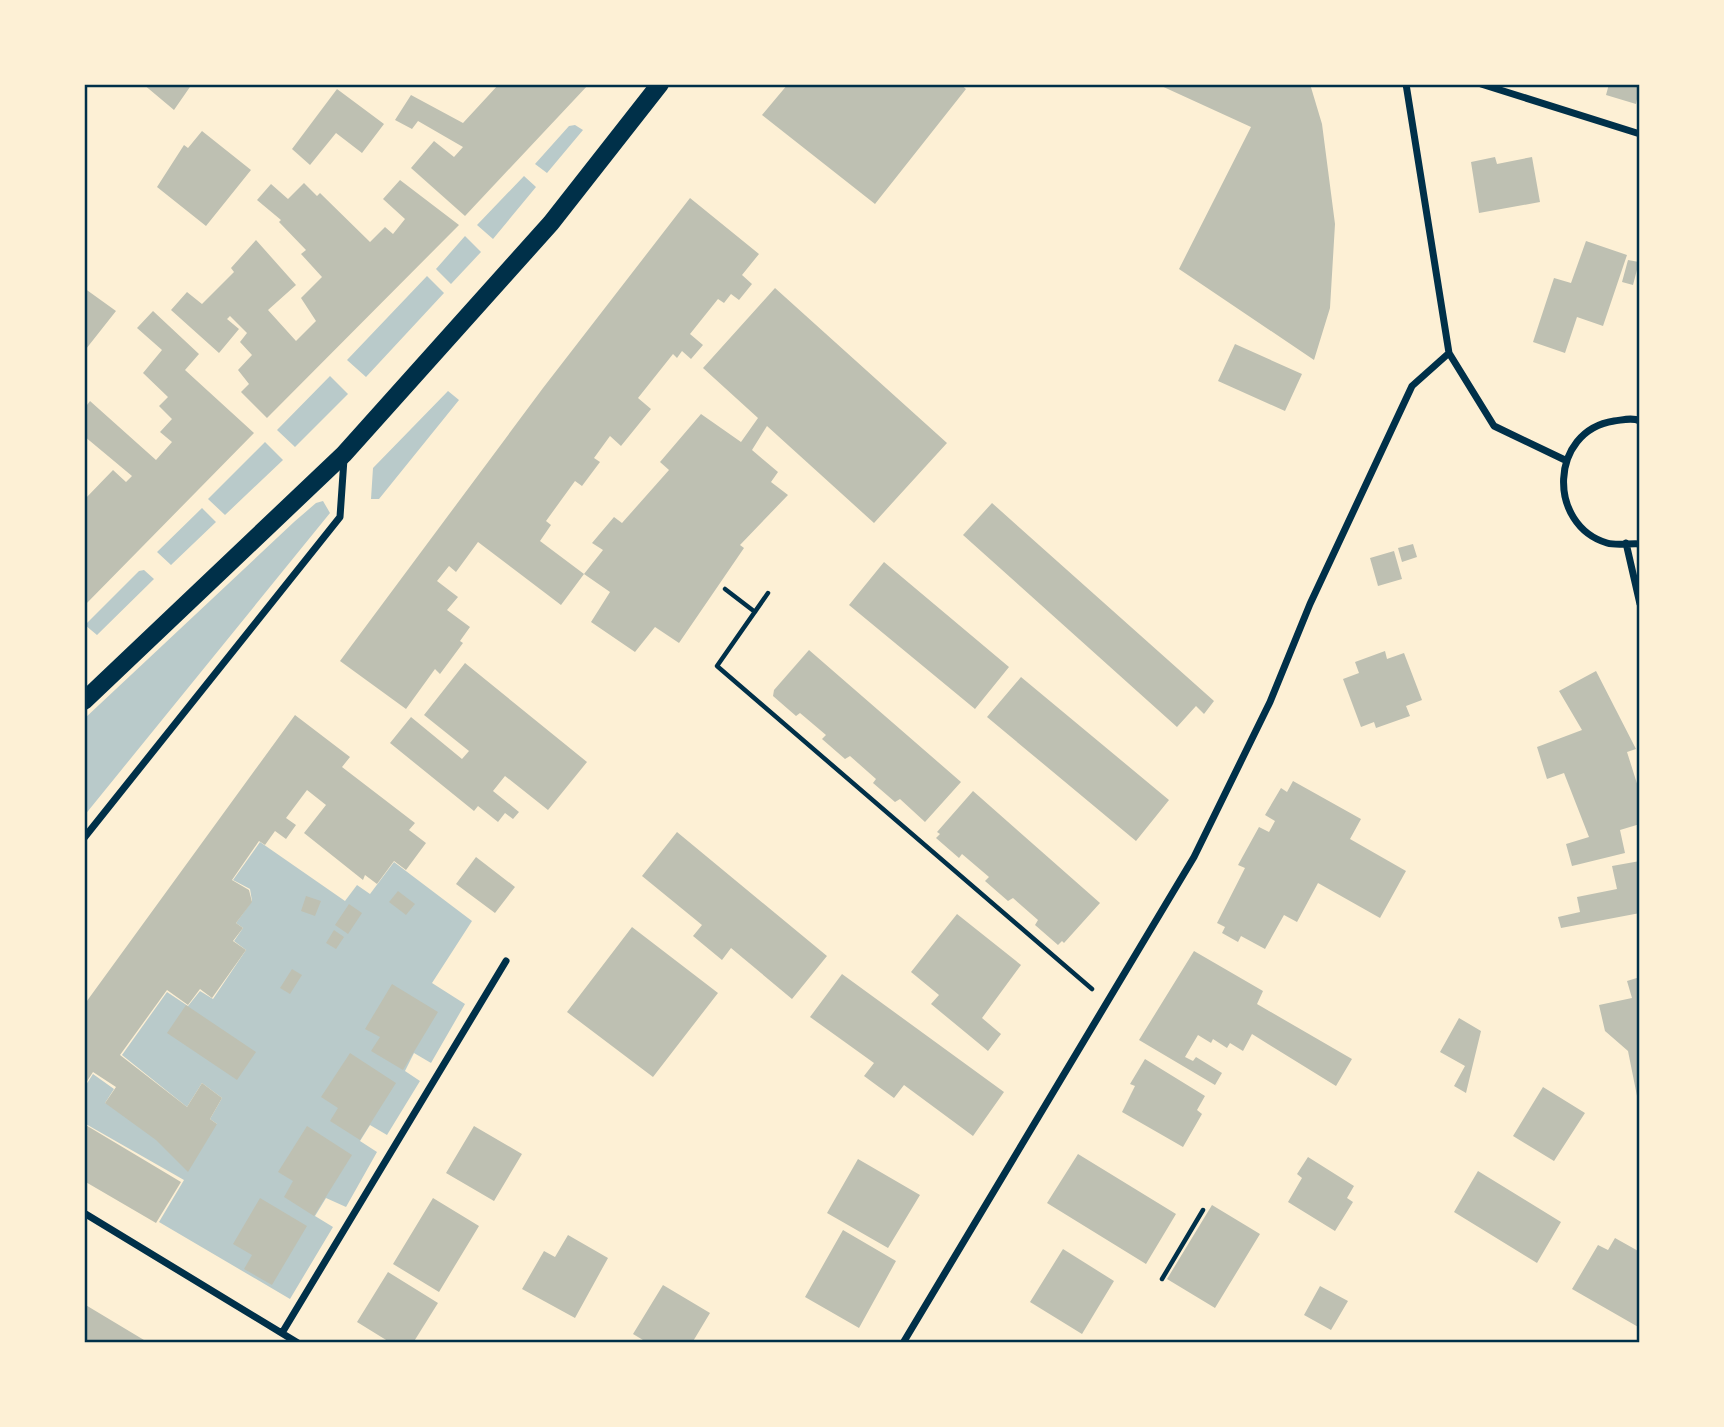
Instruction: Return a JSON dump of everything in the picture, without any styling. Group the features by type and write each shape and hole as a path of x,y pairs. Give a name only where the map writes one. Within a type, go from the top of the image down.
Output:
{"main road":[{"path":"84,701 344,454 551,223 660,84"}],"street":[{"path":"1406,84 1449,354 1494,426 1565,460"},
{"path":"1481,84 1640,134"},
{"path":"903,1343 1194,857 1270,702 1310,604 1412,386 1449,354"},
{"path":"1640,421 1634,418 1598,424 1578,440 1565,460 1564,499 1583,530 1608,543 1640,544"},
{"path":"84,838 340,517 344,454"},
{"path":"1626,543 1640,604"},
{"path":"282,1333 506,961"},
{"path":"84,1213 298,1343"}],"path":[{"path":"725,589 755,612"},
{"path":"768,593 717,666 1107,1003"},
{"path":"1162,1279 1203,1210"}],"shaded area":[{"path":"575,125 583,130 547,173 535,164 569,126"},
{"path":"524,176 536,187 493,239 477,225"},
{"path":"465,236 481,252 451,284 436,269"},
{"path":"427,276 444,293 366,377 347,360"},
{"path":"330,376 348,394 295,447 277,430"},
{"path":"448,391 459,400 379,499 371,499 373,468"},
{"path":"265,442 283,460 225,515 208,499"},
{"path":"323,501 330,513 84,816 84,719 294,522 316,503"},
{"path":"202,508 216,522 171,565 157,552"},
{"path":"144,570 154,579 97,635 85,625 139,571"},
{"path":"260,842 345,901 357,885 370,894 394,862 472,921 432,983 465,1004 431,1063 414,1053 405,1071 420,1081 387,1135 370,1125 360,1141 377,1152 346,1207 326,1198 315,1216 333,1227 290,1299 159,1222 184,1180 84,1123 84,1088 93,1074 114,1089 105,1103 217,1124 210,1119 222,1098 202,1083 187,1107 122,1055 167,992 188,1006 200,991 213,999 246,950 234,941 243,928 236,923 252,901 250,889 233,880"}],"building":[{"path":"143,84 192,84 174,110"},
{"path":"499,84 589,84 465,216 411,168 434,141 454,157 463,147 418,121 412,129 395,120 411,95 463,123"},
{"path":"788,84 960,84 966,89 875,204 762,115"},
{"path":"1157,84 1310,84 1322,124 1335,224 1330,308 1314,360 1179,269 1251,127"},
{"path":"1609,84 1640,84 1636,104 1606,95"},
{"path":"337,89 384,124 362,153 336,133 310,165 292,149"},
{"path":"202,131 251,170 206,226 157,187 184,145 188,148"},
{"path":"1495,157 1497,164 1532,157 1540,202 1479,213 1471,162"},
{"path":"400,180 459,225 267,418 241,392 249,384 238,370 252,355 240,342 247,333 230,316 227,319 239,329 219,353 171,310 187,292 202,304 234,272 231,268 256,240 296,285 268,310 296,341 316,321 301,298 322,277 301,254 306,250 279,222 281,220 257,200 271,184 288,199 304,183 317,196 320,193 370,242 385,227 393,234 405,219 383,199"},
{"path":"690,198 759,254 742,275 752,284 739,300 731,294 724,303 718,299 690,334 703,345 691,359 682,351 677,358 673,354 638,398 651,409 621,446 610,436 594,458 600,462 582,486 575,481 546,521 551,525 540,541 584,574 561,605 478,542 456,572 449,566 437,581 458,597 447,610 470,627 460,641 463,643 440,674 435,669 406,709 340,661 543,388"},
{"path":"1586,241 1627,255 1603,326 1577,317 1565,353 1533,342 1554,278 1571,283"},
{"path":"1628,260 1639,262 1633,285 1622,282"},
{"path":"84,288 116,311 86,349 84,347"},
{"path":"775,288 947,443 874,523 767,426 752,450 778,472 771,482 788,495 740,545 744,548 679,643 655,627 635,652 591,622 610,592 584,574 603,550 592,543 614,517 622,523 669,470 660,462 701,414 741,442 758,418 703,368"},
{"path":"153,311 199,354 185,370 254,433 84,606 84,500 113,470 126,482 132,476 84,436 84,409 90,401 156,460 172,442 160,432 172,419 159,406 168,397 143,373 162,350 137,328"},
{"path":"1235,344 1302,374 1285,411 1218,381"},
{"path":"992,503 1214,701 1204,714 1196,706 1177,727 963,535"},
{"path":"1413,544 1417,557 1402,562 1398,548"},
{"path":"1394,551 1402,579 1378,586 1370,558"},
{"path":"884,562 1009,667 975,709 849,605"},
{"path":"809,650 961,782 925,822 900,799 895,802 873,783 876,779 850,756 845,759 822,739 826,735 800,713 796,716 773,696 774,690"},
{"path":"1385,651 1387,659 1404,653 1422,700 1406,706 1410,716 1376,728 1374,722 1361,727 1343,679 1359,673 1355,662"},
{"path":"465,663 587,762 548,810 505,776 493,791 519,812 513,819 505,813 498,822 478,806 474,811 390,743 411,717 462,759 469,751 424,715"},
{"path":"1596,671 1636,749 1627,752 1640,793 1640,824 1620,830 1625,853 1572,866 1566,844 1589,837 1564,773 1547,779 1537,747 1582,730 1559,691"},
{"path":"1021,677 1169,800 1136,841 987,717"},
{"path":"295,715 350,757 342,767 415,823 409,830 426,843 406,870 394,861 377,884 365,875 363,880 304,833 326,805 307,790 286,818 296,825 286,839 275,831 265,845 259,841 232,880 249,890 252,902 236,923 243,928 233,941 246,950 212,998 200,989 188,1005 167,990 120,1055 187,1107 202,1083 222,1098 210,1119 217,1124 188,1172 156,1140 105,1103 116,1087 93,1072 84,1086 84,1005"},
{"path":"1293,781 1361,819 1350,839 1406,871 1380,918 1318,883 1297,922 1284,915 1265,949 1241,936 1238,942 1222,933 1225,927 1217,923 1245,868 1238,865 1259,827 1269,832 1275,821 1265,815 1281,788 1287,792"},
{"path":"973,791 1100,903 1064,943 1062,941 1058,945 1035,925 1038,920 1013,898 1008,901 985,881 989,877 962,854 959,858 936,838 940,834 937,832"},
{"path":"677,832 827,956 792,999 731,948 722,960 693,936 702,925 642,876"},
{"path":"476,857 515,887 495,913 456,884"},
{"path":"1640,861 1640,913 1561,928 1558,917 1580,912 1577,897 1617,889 1612,866"},
{"path":"398,891 415,904 406,915 389,902"},
{"path":"306,896 321,901 315,916 301,911"},
{"path":"349,904 362,913 348,934 335,925"},
{"path":"957,914 1021,965 982,1018 1001,1034 988,1051 931,1004 939,995 911,972"},
{"path":"632,927 718,993 653,1077 567,1012"},
{"path":"334,930 344,937 336,949 326,943"},
{"path":"1194,951 1263,991 1257,1004 1352,1059 1336,1086 1252,1034 1243,1051 1230,1043 1227,1048 1213,1039 1211,1043 1198,1035 1185,1057 1193,1061 1196,1057 1222,1073 1215,1085 1139,1040"},
{"path":"292,969 302,975 290,994 280,988"},
{"path":"842,974 1004,1092 973,1136 904,1085 894,1098 864,1076 874,1063 810,1017"},
{"path":"1640,977 1640,1095 1637,1096 1628,1051 1605,1031 1599,1005 1632,998 1627,981"},
{"path":"392,984 438,1012 403,1070 371,1051 380,1037 365,1029"},
{"path":"186,1005 256,1052 237,1080 167,1033"},
{"path":"1459,1018 1481,1031 1466,1093 1454,1086 1465,1066 1440,1052"},
{"path":"350,1053 396,1083 360,1140 330,1121 338,1108 321,1097"},
{"path":"1145,1059 1205,1096 1197,1110 1202,1114 1183,1147 1122,1112 1135,1086 1130,1084"},
{"path":"1543,1087 1585,1113 1554,1161 1513,1136"},
{"path":"84,1124 181,1182 156,1223 84,1181"},
{"path":"307,1126 352,1155 314,1216 284,1197 293,1181 278,1172"},
{"path":"474,1126 522,1154 494,1201 446,1173"},
{"path":"1078,1154 1176,1214 1146,1264 1047,1203"},
{"path":"1308,1157 1354,1186 1347,1198 1353,1202 1335,1231 1288,1202 1302,1178 1297,1174"},
{"path":"858,1159 920,1195 888,1248 827,1213"},
{"path":"1478,1171 1561,1222 1537,1263 1454,1212"},
{"path":"260,1198 307,1226 272,1285 244,1269 252,1255 233,1244"},
{"path":"433,1198 479,1226 439,1292 393,1264"},
{"path":"1212,1205 1260,1234 1215,1308 1167,1279"},
{"path":"843,1230 896,1261 859,1328 805,1297"},
{"path":"568,1235 608,1258 575,1318 522,1289 544,1251 555,1257"},
{"path":"1615,1238 1640,1252 1640,1328 1572,1289 1598,1245 1608,1250"},
{"path":"1063,1249 1114,1281 1082,1334 1030,1302"},
{"path":"388,1272 438,1303 413,1343 391,1343 357,1322"},
{"path":"663,1285 710,1313 692,1343 648,1343 633,1334"},
{"path":"1320,1286 1348,1301 1331,1330 1304,1315"},
{"path":"84,1304 149,1343 84,1343"}]}
